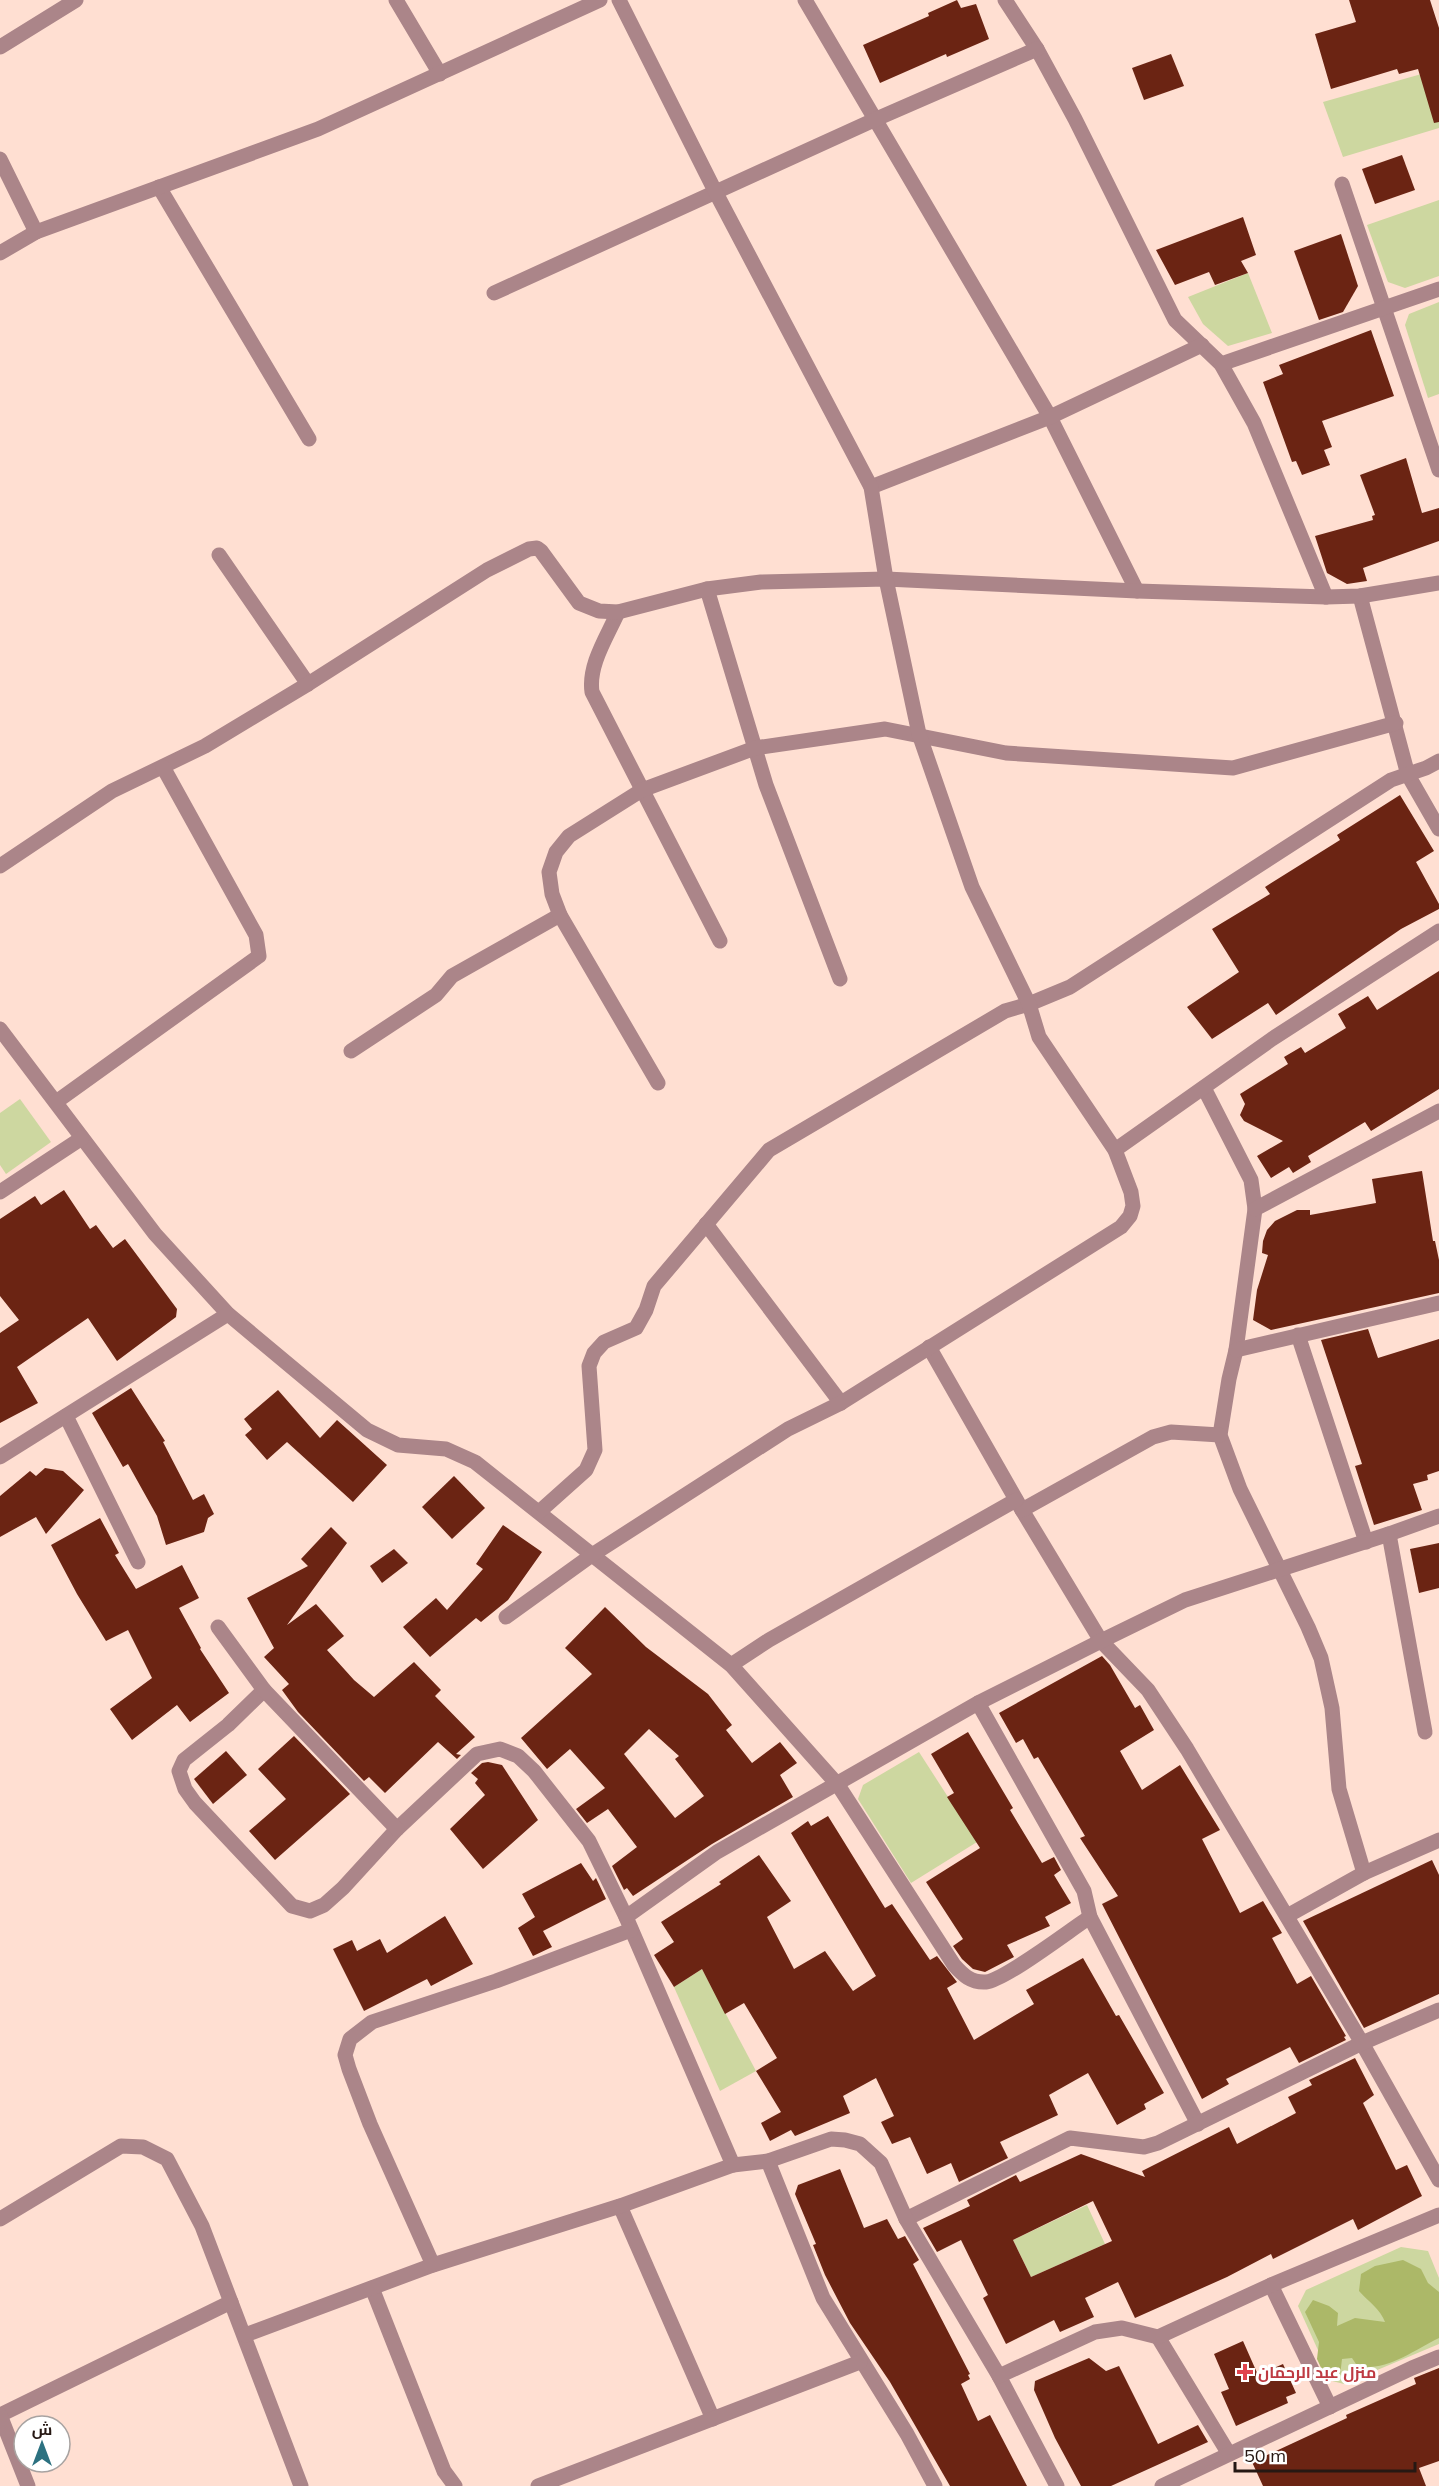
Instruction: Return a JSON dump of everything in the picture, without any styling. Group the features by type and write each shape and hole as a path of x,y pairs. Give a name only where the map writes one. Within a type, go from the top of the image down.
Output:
{"street":[{"path":"0,47 76,0"},
{"path":"396,0 440,74"},
{"path":"0,253 36,232 318,129 600,0"},
{"path":"506,1617 592,1555 788,1429 841,1403 1121,1227 1130,1216 1133,1206 1131,1192 1115,1150 1039,1037 1029,1004 972,886 918,734 886,579 871,487 716,193 619,0"},
{"path":"805,0 1050,417 1137,591"},
{"path":"1005,0 1037,49 1075,119 1175,320 1221,364 1254,423 1326,597"},
{"path":"494,293 874,120 1037,49"},
{"path":"0,159 36,232"},
{"path":"1342,184 1439,470"},
{"path":"159,187 309,440"},
{"path":"1221,364 1439,289"},
{"path":"871,487 1050,417 1202,345"},
{"path":"0,866 112,792 205,746 308,684 487,570 529,549 541,550 579,603 599,611 618,612 707,589 761,582 886,579 1326,597 1360,596 1439,582"},
{"path":"219,555 308,684"},
{"path":"707,589 766,785 840,979"},
{"path":"1360,596 1396,723 1408,775 1439,829"},
{"path":"618,612 593,668 592,692 720,941"},
{"path":"658,1083 560,915 552,894 549,873 556,852 569,836 642,790 755,748 885,729 1006,753 1233,768 1396,723"},
{"path":"539,1512 586,1470 595,1450 589,1366 594,1353 604,1342 636,1328 646,1310 654,1286 770,1150 1005,1011 1070,987 1391,780 1439,761"},
{"path":"56,1102 259,956 256,935 163,767"},
{"path":"351,1050 436,995 452,976 560,915"},
{"path":"1115,1150 1359,981 1439,931"},
{"path":"0,1029 155,1234 228,1314 367,1430 398,1445 446,1449 475,1461 731,1665 838,1785 964,1977 978,1982 999,1978 1090,1917"},
{"path":"1203,1088 1251,1180 1256,1209 1236,1350 1220,1435 1240,1489 1280,1568 1321,1658 1332,1708 1340,1789 1364,1873"},
{"path":"1256,1209 1439,1111"},
{"path":"0,1192 82,1138"},
{"path":"706,1224 841,1403"},
{"path":"1236,1350 1439,1303"},
{"path":"0,1457 228,1314"},
{"path":"1298,1335 1366,1542"},
{"path":"929,1347 1019,1505 1101,1641 1148,1690 1187,1749 1362,2043 1439,2180"},
{"path":"66,1416 138,1562"},
{"path":"731,1665 769,1640 1019,1505 1153,1437 1171,1432 1220,1435"},
{"path":"432,2265 348,2069 345,2055 350,2038 372,2022 496,1981 628,1923 717,1852 838,1785 978,1703 1185,1600 1439,1516"},
{"path":"1389,1534 1425,1732"},
{"path":"218,1627 264,1690 397,1829"},
{"path":"264,1690 228,1725 184,1760 179,1772 185,1789 195,1803 292,1906 310,1911 324,1905 343,1888 397,1829 477,1754 500,1749 518,1756 534,1771 589,1841 628,1923 733,2165"},
{"path":"978,1703 1084,1891 1090,1917 1198,2124"},
{"path":"1287,1916 1364,1873 1439,1840"},
{"path":"906,2219 1070,2138 1144,2147 1158,2143 1362,2043 1439,2010"},
{"path":"245,2335 432,2265 620,2206 733,2165 768,2161 831,2139 861,2144 881,2163 906,2219 999,2376 1057,2486"},
{"path":"0,2219 121,2146 143,2147 167,2159 202,2226 301,2486"},
{"path":"768,2161 823,2298 907,2434 935,2486"},
{"path":"620,2206 713,2419"},
{"path":"999,2376 1095,2332 1122,2328 1158,2337 1271,2285 1439,2215"},
{"path":"1271,2285 1330,2407"},
{"path":"372,2288 444,2471 455,2486"},
{"path":"28,2486 0,2415 231,2302"},
{"path":"1158,2337 1228,2454"},
{"path":"1162,2486 1439,2357"},
{"path":"538,2486 861,2362"}],"green space":[{"path":"1439,69 1439,128 1343,157 1323,102"},
{"path":"1439,200 1439,276 1405,288 1388,282 1367,225"},
{"path":"1248,273 1272,333 1228,346 1203,324 1188,297"},
{"path":"1439,302 1439,394 1428,398 1405,325 1409,314"},
{"path":"20,1099 51,1142 6,1174 0,1165 0,1113"},
{"path":"919,1752 977,1842 911,1883 858,1799 863,1785"},
{"path":"702,1969 756,2071 720,2091 674,1987"},
{"path":"1087,2205 1105,2244 1031,2277 1013,2240"},
{"path":"1401,2247 1428,2251 1439,2278 1439,2344 1344,2384 1332,2381 1298,2306 1306,2290"},
{"path":"1403,2260 1421,2269 1428,2283 1439,2292 1439,2338 1391,2363 1358,2367 1352,2358 1342,2359 1340,2376 1323,2372 1317,2359 1319,2342 1305,2312 1313,2300 1329,2306 1338,2313 1337,2326 1355,2318 1385,2322 1359,2291 1361,2274 1375,2266"}],"building":[{"path":"957,0 961,8 976,4 989,39 947,57 946,54 880,83 863,45 929,16 928,13"},
{"path":"1349,0 1430,0 1439,28 1439,122 1434,123 1418,69 1399,74 1397,69 1331,89 1315,34 1356,22"},
{"path":"1171,54 1184,86 1144,100 1132,68"},
{"path":"1402,155 1415,190 1375,204 1362,169"},
{"path":"1243,217 1256,255 1241,261 1248,273 1215,285 1209,272 1175,285 1156,250"},
{"path":"1341,234 1358,286 1343,312 1319,320 1294,251"},
{"path":"1371,330 1394,396 1322,421 1332,447 1324,450 1330,465 1302,475 1296,461 1292,462 1263,382 1283,374 1279,365"},
{"path":"1406,458 1422,513 1439,508 1439,541 1363,568 1367,581 1347,584 1327,573 1315,536 1373,520 1372,516 1375,515 1360,475"},
{"path":"1400,795 1434,851 1416,862 1439,904 1439,909 1401,929 1276,1015 1268,1003 1212,1039 1187,1007 1239,972 1212,929 1270,894 1265,887 1340,840 1337,835"},
{"path":"1439,971 1439,1089 1371,1131 1365,1122 1308,1156 1311,1162 1293,1173 1289,1167 1271,1178 1257,1156 1283,1141 1244,1121 1240,1115 1245,1104 1240,1094 1288,1064 1284,1057 1301,1047 1305,1053 1346,1028 1338,1014 1368,996 1377,1010"},
{"path":"1422,1171 1433,1241 1435,1241 1439,1260 1439,1293 1271,1330 1253,1320 1257,1290 1268,1255 1262,1253 1263,1241 1267,1230 1275,1221 1297,1210 1310,1210 1310,1215 1376,1203 1372,1179"},
{"path":"64,1190 90,1229 96,1225 113,1248 125,1239 177,1309 176,1317 117,1361 88,1318 17,1367 38,1403 0,1423 0,1333 19,1320 0,1296 0,1219 35,1196 41,1205"},
{"path":"1368,1329 1378,1358 1439,1339 1439,1471 1427,1475 1428,1480 1413,1484 1422,1510 1374,1525 1355,1466 1362,1464 1321,1340"},
{"path":"131,1388 165,1441 163,1442 193,1500 204,1494 214,1514 208,1518 204,1532 166,1545 157,1516 128,1464 123,1467 92,1413"},
{"path":"278,1390 320,1438 337,1420 387,1465 353,1502 287,1442 267,1460 245,1435 252,1429 244,1419"},
{"path":"45,1468 63,1471 84,1490 46,1534 36,1517 0,1537 0,1496 30,1471 36,1476"},
{"path":"454,1476 485,1508 452,1539 422,1507"},
{"path":"100,1518 119,1553 115,1555 136,1589 182,1565 199,1598 179,1608 200,1649 229,1693 190,1722 177,1705 132,1740 110,1709 152,1678 128,1630 106,1641 51,1545"},
{"path":"503,1525 542,1552 508,1600 481,1622 476,1618 430,1657 403,1627 436,1598 447,1610 483,1569 476,1564"},
{"path":"331,1527 347,1543 287,1625 316,1604 344,1636 327,1650 354,1680 374,1697 414,1662 441,1690 435,1696 475,1737 456,1754 461,1755 457,1759 438,1742 385,1793 369,1777 364,1781 298,1712 282,1690 289,1684 264,1657 274,1648 247,1598 308,1566 301,1559"},
{"path":"1439,1543 1439,1588 1419,1593 1410,1549"},
{"path":"394,1549 408,1563 382,1583 370,1566"},
{"path":"605,1607 646,1647 708,1694 732,1725 726,1730 752,1763 780,1742 797,1763 780,1775 793,1797 712,1844 633,1896 627,1888 624,1890 612,1866 637,1847 608,1809 587,1823 576,1809 605,1788 570,1749 547,1769 521,1738 592,1674 565,1648","holes":["649,1729 679,1756 675,1759 704,1796 675,1818 624,1754"]},
{"path":"1102,1656 1110,1665 1135,1708 1140,1705 1154,1730 1120,1751 1142,1790 1180,1765 1220,1830 1202,1839 1240,1913 1263,1901 1282,1933 1272,1938 1297,1984 1311,1976 1346,2036 1344,2037 1346,2040 1299,2063 1290,2047 1226,2079 1229,2084 1202,2099 1102,1904 1118,1896 1080,1838 1085,1836 1038,1757 1034,1759 1023,1739 1016,1743 999,1713"},
{"path":"968,1732 1013,1808 1010,1810 1042,1863 1054,1857 1061,1870 1054,1875 1071,1903 1045,1917 1050,1926 1007,1945 1014,1957 985,1972 973,1969 953,1946 963,1939 926,1882 980,1848 947,1797 954,1793 931,1754"},
{"path":"294,1736 350,1794 275,1860 249,1831 286,1799 258,1769"},
{"path":"226,1751 247,1775 213,1804 194,1779"},
{"path":"482,1763 502,1765 538,1820 483,1869 450,1829 485,1795 475,1783 478,1779 471,1773"},
{"path":"828,1816 885,1908 892,1904 930,1960 937,1956 957,1982 947,1988 974,2040 1034,2004 1026,1990 1083,1958 1164,2093 1144,2104 1146,2109 1117,2125 1088,2073 1049,2095 1058,2115 1000,2142 1008,2158 959,2182 951,2163 927,2174 910,2137 892,2144 881,2122 894,2116 876,2078 843,2096 850,2113 795,2136 791,2130 770,2141 761,2123 781,2112 756,2071 777,2058 744,2003 725,2014 702,1969 674,1987 654,1955 674,1942 661,1922 721,1884 719,1882 759,1855 791,1901 767,1917 794,1969 825,1951 853,1991 876,1976 791,1833 808,1821 811,1826"},
{"path":"1432,1860 1439,1875 1439,1994 1364,2028 1303,1921"},
{"path":"581,1863 593,1881 596,1878 606,1899 543,1931 552,1947 533,1956 518,1928 535,1917 522,1894"},
{"path":"445,1916 473,1964 431,1986 427,1979 364,2011 333,1949 352,1940 357,1951 380,1939 387,1953"},
{"path":"1355,2058 1374,2095 1363,2103 1396,2170 1407,2165 1422,2196 1358,2230 1353,2219 1273,2259 1271,2254 1227,2277 1135,2318 1118,2282 1085,2298 1094,2317 1060,2332 1054,2320 1006,2344 983,2298 988,2295 961,2240 937,2252 923,2228 970,2206 967,2200 1016,2175 1020,2182 1081,2154 1145,2177 1142,2171 1229,2127 1237,2144 1296,2113 1288,2097 1312,2085 1309,2080","holes":["1093,2201 1112,2241 1031,2277 1013,2240"]},
{"path":"840,2169 864,2228 887,2219 898,2239 905,2236 919,2260 913,2264 970,2374 968,2375 970,2379 961,2384 978,2421 990,2415 1027,2486 950,2486 890,2382 850,2323 825,2275 813,2245 816,2244 795,2194 798,2185"},
{"path":"1243,2341 1258,2375 1283,2364 1296,2393 1286,2397 1288,2403 1236,2426 1221,2392 1229,2389 1214,2354"},
{"path":"1089,2358 1106,2371 1119,2366 1158,2444 1198,2425 1208,2442 1111,2486 1081,2486 1055,2438 1034,2390 1035,2381"},
{"path":"1439,2368 1439,2461 1419,2468 1426,2486 1263,2486 1252,2462 1347,2418 1346,2415 1416,2384 1414,2378"}],"place":[{"name":"منزل عبد الرحمان","path":"1245,2372"}]}
